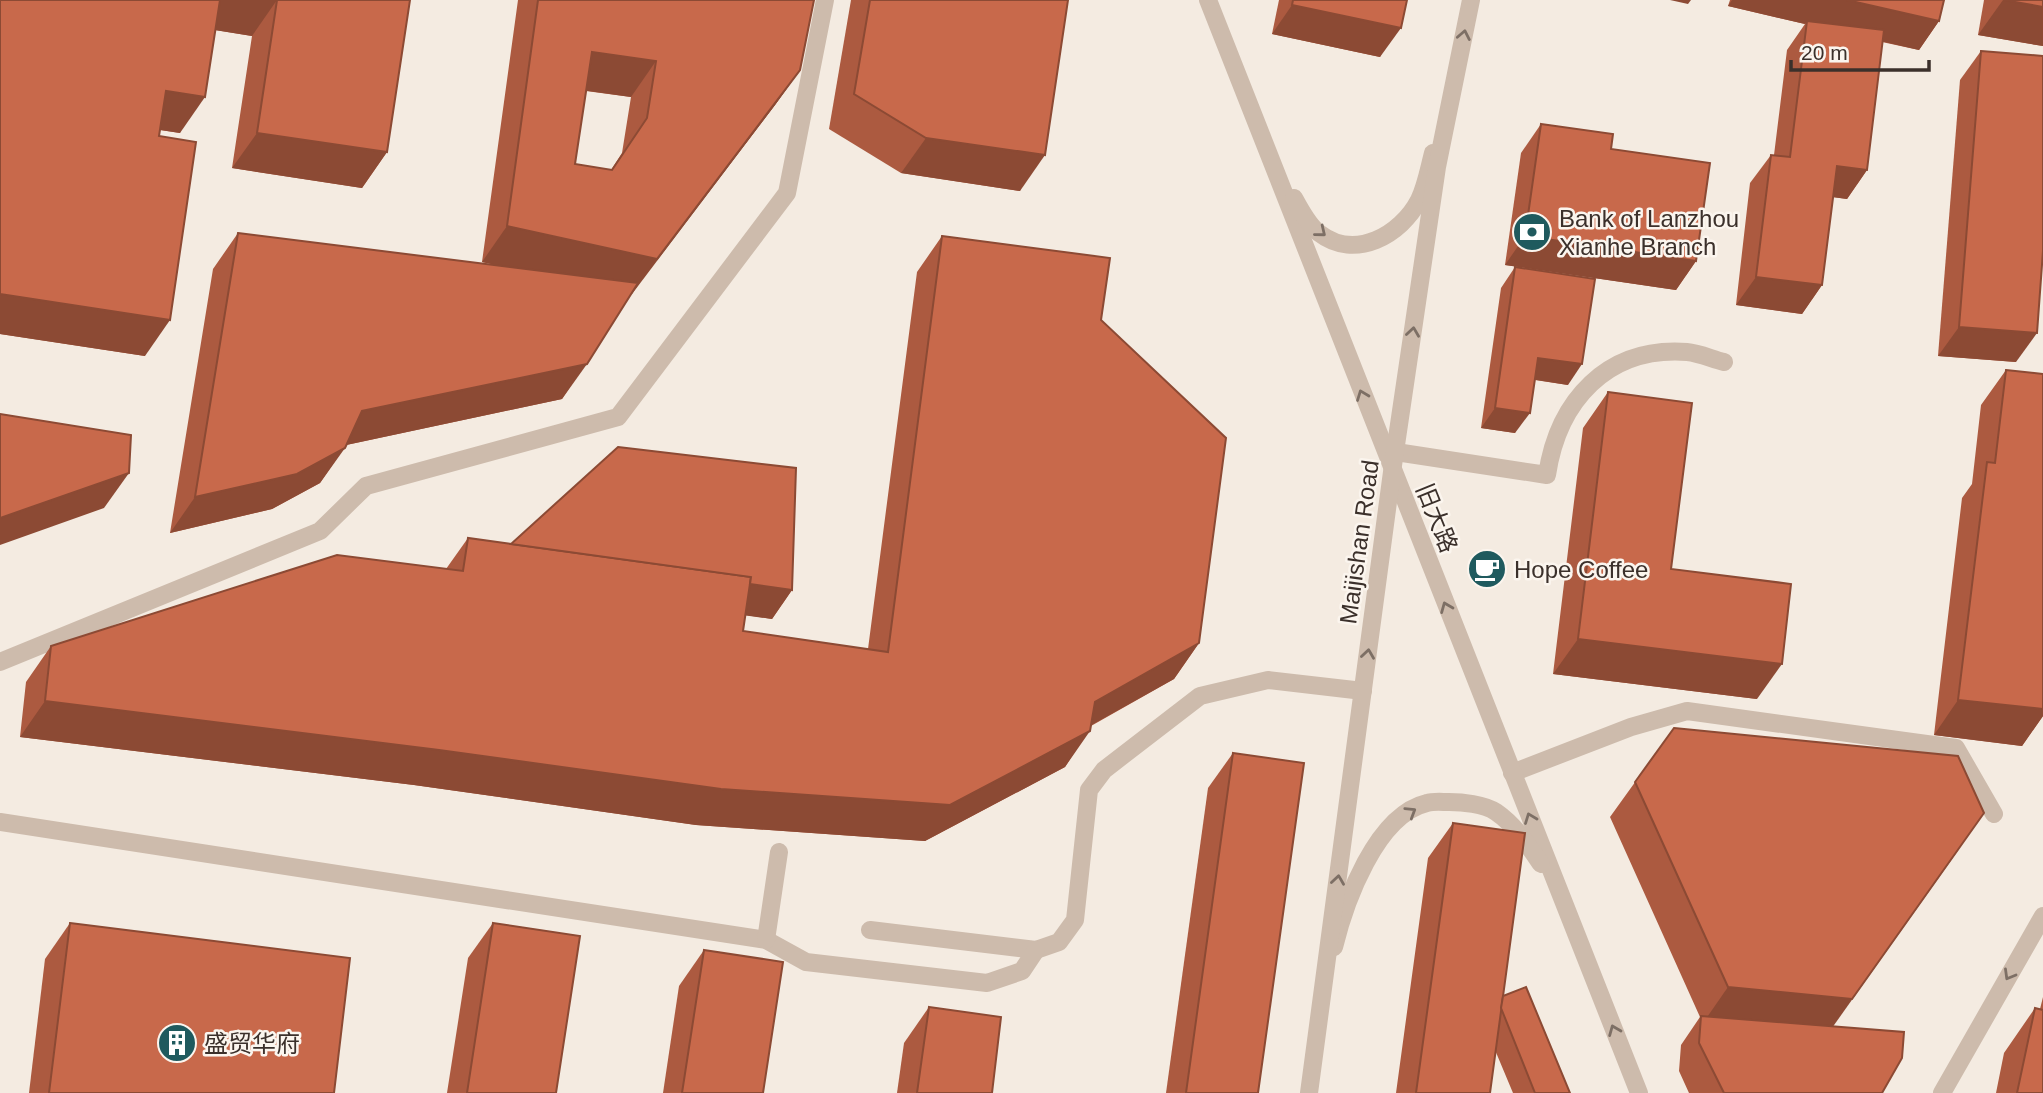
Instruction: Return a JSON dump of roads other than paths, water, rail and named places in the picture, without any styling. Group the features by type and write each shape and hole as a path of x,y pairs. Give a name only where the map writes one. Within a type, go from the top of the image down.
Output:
{"street":[{"path":"0,662 320,531 366,486 618,417 787,193 825,0"},
{"name":"旧大路","path":"1208,0 1639,1093"},
{"name":"Maijishan Road","path":"1309,1093 1392,472 1437,167 1471,0"},
{"path":"1269,156 1305,217 1319,233 1334,241 1354,246 1375,242 1400,227 1420,200 1457,72"},
{"path":"1396,452 1547,475 1550,453 1563,418 1585,387 1615,365 1651,354 1688,352 1724,362"},
{"path":"870,930 1036,950 1059,942 1075,920 1089,790 1104,770 1200,696 1268,680 1363,691"},
{"path":"1512,772 1631,727 1687,711 1956,748 1994,814"},
{"path":"1321,1001 1348,900 1371,852 1397,821 1426,803 1460,802 1493,810 1515,827 1544,867 1573,927"},
{"path":"0,822 766,940 806,962 987,984 1022,971 1036,950"},
{"path":"766,940 779,852"},
{"path":"1942,1093 2043,916"}],"place":[{"name":"Bank of Lanzhou Xianhe Branch","path":"1532,232"},
{"name":"Hope Coffee","path":"1487,569"},
{"name":"盛贸华府","path":"177,1043"}]}
